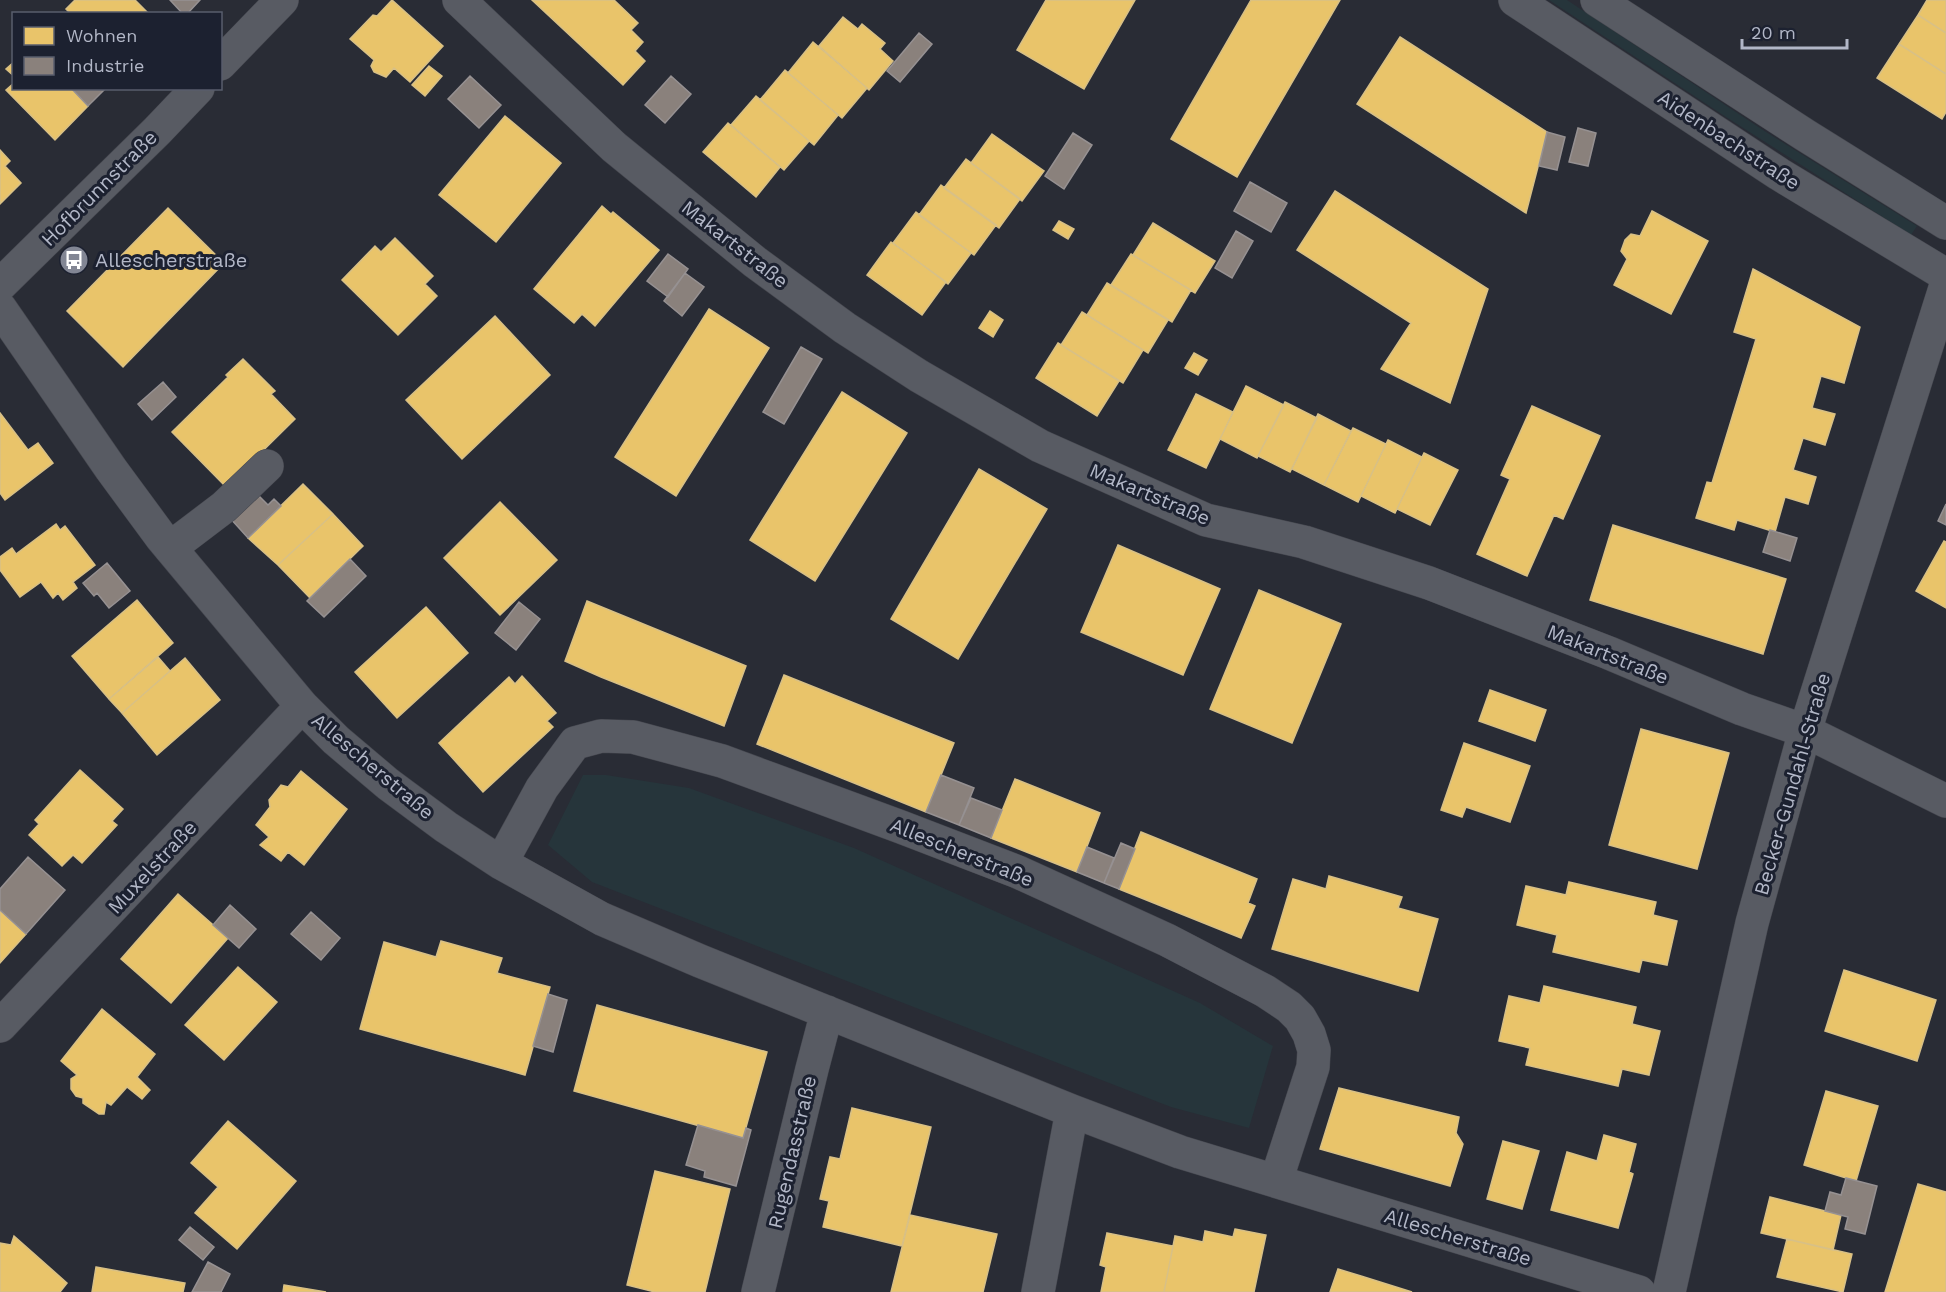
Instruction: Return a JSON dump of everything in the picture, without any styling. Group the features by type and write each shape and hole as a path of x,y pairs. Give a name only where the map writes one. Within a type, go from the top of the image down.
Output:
{"street":[{"path":"222,62 282,0"},
{"name":"Makartstraße","path":"459,0 614,147 755,262 845,328 920,376 1040,446 1206,520 1304,542 1429,584 1609,653 1742,709 1804,731 1946,801"},
{"name":"Aidenbachstraße","path":"1515,0 1779,174 1946,275"},
{"path":"1597,0 1946,223"},
{"name":"Hofbrunnstraße","path":"0,285 196,90"},
{"name":"Becker-Gundahl-Straße","path":"1669,1292 1752,923 1804,731 1946,285"},
{"name":"Allescherstraße","path":"0,308 111,469 170,548 302,706 336,740 388,784 446,827 501,863 602,919 700,961 1072,1111 1180,1152 1639,1292"},
{"path":"170,548 224,507 267,466"},
{"name":"Muxelstraße","path":"0,1026 302,706"},
{"name":"Allescherstraße","path":"501,863 542,788 575,743 601,736 633,737 722,761 797,787 1018,872 1167,940 1265,991 1289,1007 1300,1018 1309,1034 1314,1050 1313,1067 1276,1181"},
{"name":"Rugendasstraße","path":"758,1292 827,1012"},
{"path":"1038,1292 1072,1111"}],"shaded area":[{"path":"1549,0 1567,0 1766,132 1917,226 1911,235"},
{"path":"583,775 606,775 689,788 854,848 1200,1003 1273,1046 1249,1128 1171,1107 592,882 548,845"}],"building: Wohnen":[{"path":"75,0 135,0 147,12 69,12 66,9"},
{"path":"392,0 443,46 410,82 394,68 386,77 374,72 371,66 374,60 350,39 373,15 377,16"},
{"path":"532,0 614,0 638,23 631,30 643,42 635,51 645,61 623,85"},
{"path":"1046,0 1135,0 1084,89 1017,50"},
{"path":"1251,0 1340,0 1237,177 1171,139"},
{"path":"1927,0 1946,0 1946,33 1918,15"},
{"path":"1918,15 1946,33 1946,74 1899,44"},
{"path":"843,17 858,29 862,24 885,43 880,49 893,61 869,90 819,46"},
{"path":"1400,37 1547,132 1526,213 1357,104"},
{"path":"813,42 867,88 842,118 788,73"},
{"path":"1899,44 1946,74 1946,112 1942,119 1877,78"},
{"path":"12,64 12,74 6,69"},
{"path":"429,66 442,76 425,96 412,85"},
{"path":"785,70 838,115 814,145 760,100"},
{"path":"12,85 12,90 73,90 88,106 55,140 6,90"},
{"path":"756,96 809,141 784,170 731,125"},
{"path":"505,116 561,163 496,242 439,195"},
{"path":"728,123 780,167 756,197 703,152"},
{"path":"992,134 1044,171 1022,201 971,163"},
{"path":"0,150 10,161 5,166 21,183 0,204"},
{"path":"966,159 1020,199 999,228 944,188"},
{"path":"941,185 996,225 974,255 919,215"},
{"path":"1335,191 1488,289 1450,403 1381,369 1411,323 1297,250"},
{"path":"602,206 611,214 613,212 659,250 595,326 582,314 574,323 534,289"},
{"path":"168,208 224,263 123,367 67,311"},
{"path":"1652,211 1708,241 1671,314 1614,285 1627,259 1621,251 1625,240 1631,234 1640,236"},
{"path":"916,212 971,253 948,284 893,243"},
{"path":"1059,221 1074,229 1068,239 1053,230"},
{"path":"1153,223 1215,261 1195,293 1133,255"},
{"path":"395,238 433,276 425,284 437,296 398,335 342,280 375,246 381,252"},
{"path":"891,242 946,282 922,315 867,275"},
{"path":"1131,254 1191,290 1172,322 1111,285"},
{"path":"1753,269 1860,327 1844,383 1821,376 1812,408 1835,414 1825,445 1803,438 1793,470 1816,477 1808,504 1785,497 1775,532 1737,520 1734,530 1696,518 1707,482 1712,483 1756,339 1734,332"},
{"path":"1107,283 1168,320 1148,353 1087,315"},
{"path":"709,309 769,348 676,496 615,457"},
{"path":"990,311 1003,320 993,337 979,328"},
{"path":"1082,312 1143,350 1123,383 1061,345"},
{"path":"495,316 550,375 462,459 406,400"},
{"path":"1058,343 1119,381 1097,416 1036,378"},
{"path":"1194,353 1207,360 1198,375 1185,368"},
{"path":"243,359 275,391 271,394 295,419 226,487 172,432"},
{"path":"1246,386 1284,405 1257,458 1220,439"},
{"path":"842,392 907,433 815,581 750,540"},
{"path":"1196,394 1233,412 1206,468 1168,450"},
{"path":"1285,402 1317,418 1290,472 1258,456"},
{"path":"1532,406 1600,436 1563,519 1554,515 1527,576 1477,554 1510,479 1501,475"},
{"path":"0,413 28,450 38,443 53,463 5,500 0,493"},
{"path":"1318,414 1351,431 1324,485 1292,469"},
{"path":"1353,428 1386,444 1358,502 1324,485"},
{"path":"1388,440 1422,457 1395,513 1361,496"},
{"path":"1424,453 1458,470 1430,525 1397,509"},
{"path":"979,469 1047,509 958,659 891,619"},
{"path":"303,484 333,514 278,565 248,538"},
{"path":"500,502 557,560 500,615 444,558"},
{"path":"333,514 363,546 310,598 278,565"},
{"path":"56,524 60,530 65,526 95,565 73,582 77,588 63,600 58,593 53,598 41,582 20,597 0,570 0,557 12,548 16,554"},
{"path":"1613,525 1786,579 1763,654 1590,600"},
{"path":"1944,541 1946,542 1946,608 1916,591"},
{"path":"1118,545 1220,589 1183,675 1081,632"},
{"path":"1259,590 1341,624 1292,743 1210,709"},
{"path":"137,600 173,643 109,699 72,656"},
{"path":"587,601 746,666 724,726 565,661"},
{"path":"426,607 468,653 397,718 355,672"},
{"path":"158,657 170,671 122,713 109,699"},
{"path":"185,658 220,700 157,755 122,713"},
{"path":"784,675 954,743 926,812 757,744"},
{"path":"522,676 556,713 547,721 553,727 483,792 439,743 509,677 515,684"},
{"path":"1490,690 1546,710 1535,741 1479,721"},
{"path":"1641,729 1729,753 1697,869 1609,845"},
{"path":"1464,743 1530,766 1510,822 1466,807 1462,817 1441,810"},
{"path":"80,770 123,809 112,821 117,825 82,863 73,855 62,866 29,835 39,824 35,820"},
{"path":"301,771 347,809 304,865 288,852 281,861 260,845 269,837 256,825 270,807 269,800 281,785 288,787"},
{"path":"1015,779 1100,813 1077,872 991,838"},
{"path":"1141,832 1257,879 1248,903 1255,906 1241,938 1119,889"},
{"path":"1329,876 1402,897 1398,908 1438,919 1418,991 1272,949 1293,879 1326,889"},
{"path":"1569,882 1656,902 1653,915 1677,921 1667,965 1642,960 1639,972 1553,952 1557,935 1517,925 1526,886 1566,895"},
{"path":"178,894 228,938 171,1003 121,959"},
{"path":"0,910 26,934 0,963"},
{"path":"441,941 502,958 497,973 550,987 525,1075 360,1029 384,942 436,957"},
{"path":"238,967 277,1002 224,1060 185,1025"},
{"path":"1844,970 1936,1000 1917,1061 1825,1031"},
{"path":"1544,986 1636,1007 1632,1024 1660,1031 1649,1075 1622,1069 1618,1086 1526,1065 1530,1048 1499,1041 1509,996 1540,1003"},
{"path":"597,1005 767,1052 743,1138 574,1091"},
{"path":"102,1009 155,1054 137,1077 150,1090 142,1099 127,1087 111,1105 106,1102 104,1114 99,1114 83,1103 83,1098 76,1096 71,1089 71,1079 77,1075 61,1061"},
{"path":"1339,1088 1459,1117 1456,1133 1463,1144 1450,1186 1320,1149"},
{"path":"1826,1091 1878,1106 1856,1181 1804,1165"},
{"path":"852,1108 931,1127 902,1246 823,1227 829,1201 820,1199 830,1157 840,1159"},
{"path":"228,1121 296,1181 237,1249 195,1213 218,1187 191,1163"},
{"path":"1604,1135 1636,1144 1629,1172 1633,1174 1618,1228 1551,1210 1567,1152 1597,1161"},
{"path":"1503,1141 1539,1151 1522,1209 1487,1199"},
{"path":"655,1171 730,1189 705,1292 655,1292 627,1285"},
{"path":"1918,1184 1946,1192 1946,1292 1885,1292"},
{"path":"1770,1197 1841,1215 1833,1250 1761,1233"},
{"path":"910,1215 997,1234 983,1292 891,1292"},
{"path":"1235,1229 1266,1235 1254,1292 1164,1292 1175,1236 1203,1242 1205,1231 1233,1237"},
{"path":"1107,1233 1173,1246 1164,1292 1101,1292 1106,1267 1100,1265"},
{"path":"14,1236 67,1283 60,1292 0,1292 0,1243 11,1245"},
{"path":"1787,1239 1852,1254 1843,1292 1777,1277"},
{"path":"96,1267 185,1283 183,1292 92,1292"},
{"path":"1338,1269 1361,1276 1412,1292 1330,1292"},
{"path":"284,1285 326,1292 283,1292"}],"building: Industrie":[{"path":"170,0 200,0 189,12 181,12"},
{"path":"919,33 932,44 900,82 887,71"},
{"path":"470,76 501,105 479,128 448,99"},
{"path":"671,76 691,94 665,123 645,105"},
{"path":"73,90 104,90 88,106"},
{"path":"1578,128 1596,133 1588,166 1569,162"},
{"path":"1547,132 1565,137 1557,170 1539,166"},
{"path":"1073,133 1092,145 1064,189 1045,176"},
{"path":"1250,182 1287,203 1271,232 1234,211"},
{"path":"1236,231 1253,241 1232,278 1215,268"},
{"path":"668,254 688,269 668,297 647,281"},
{"path":"685,273 704,287 682,316 664,301"},
{"path":"801,347 822,359 784,424 763,412"},
{"path":"163,382 176,397 152,420 138,404"},
{"path":"256,493 268,505 274,499 281,506 248,538 230,518"},
{"path":"1946,504 1946,525 1938,521"},
{"path":"1770,530 1797,538 1790,561 1763,552"},
{"path":"350,559 366,576 324,617 307,601"},
{"path":"107,563 130,591 109,608 97,593 94,596 83,583"},
{"path":"519,602 540,619 516,650 495,633"},
{"path":"941,775 974,788 959,825 926,812"},
{"path":"971,798 1002,810 991,838 959,825"},
{"path":"1121,843 1135,849 1119,889 1104,883"},
{"path":"1087,847 1114,858 1104,883 1077,872"},
{"path":"28,857 65,890 26,934 0,910 0,889"},
{"path":"230,905 256,929 239,948 213,925"},
{"path":"311,912 340,938 321,960 291,934"},
{"path":"548,994 567,1000 553,1052 533,1046"},
{"path":"698,1125 743,1138 746,1128 751,1130 736,1186 704,1177 705,1171 686,1165"},
{"path":"1846,1178 1877,1186 1865,1234 1845,1229 1848,1217 1825,1211 1830,1192 1841,1195"},
{"path":"190,1227 214,1247 203,1260 179,1240"},
{"path":"208,1262 230,1274 221,1292 192,1292"}],"place":[{"name":"Allescherstraße","path":"74,260"}]}
